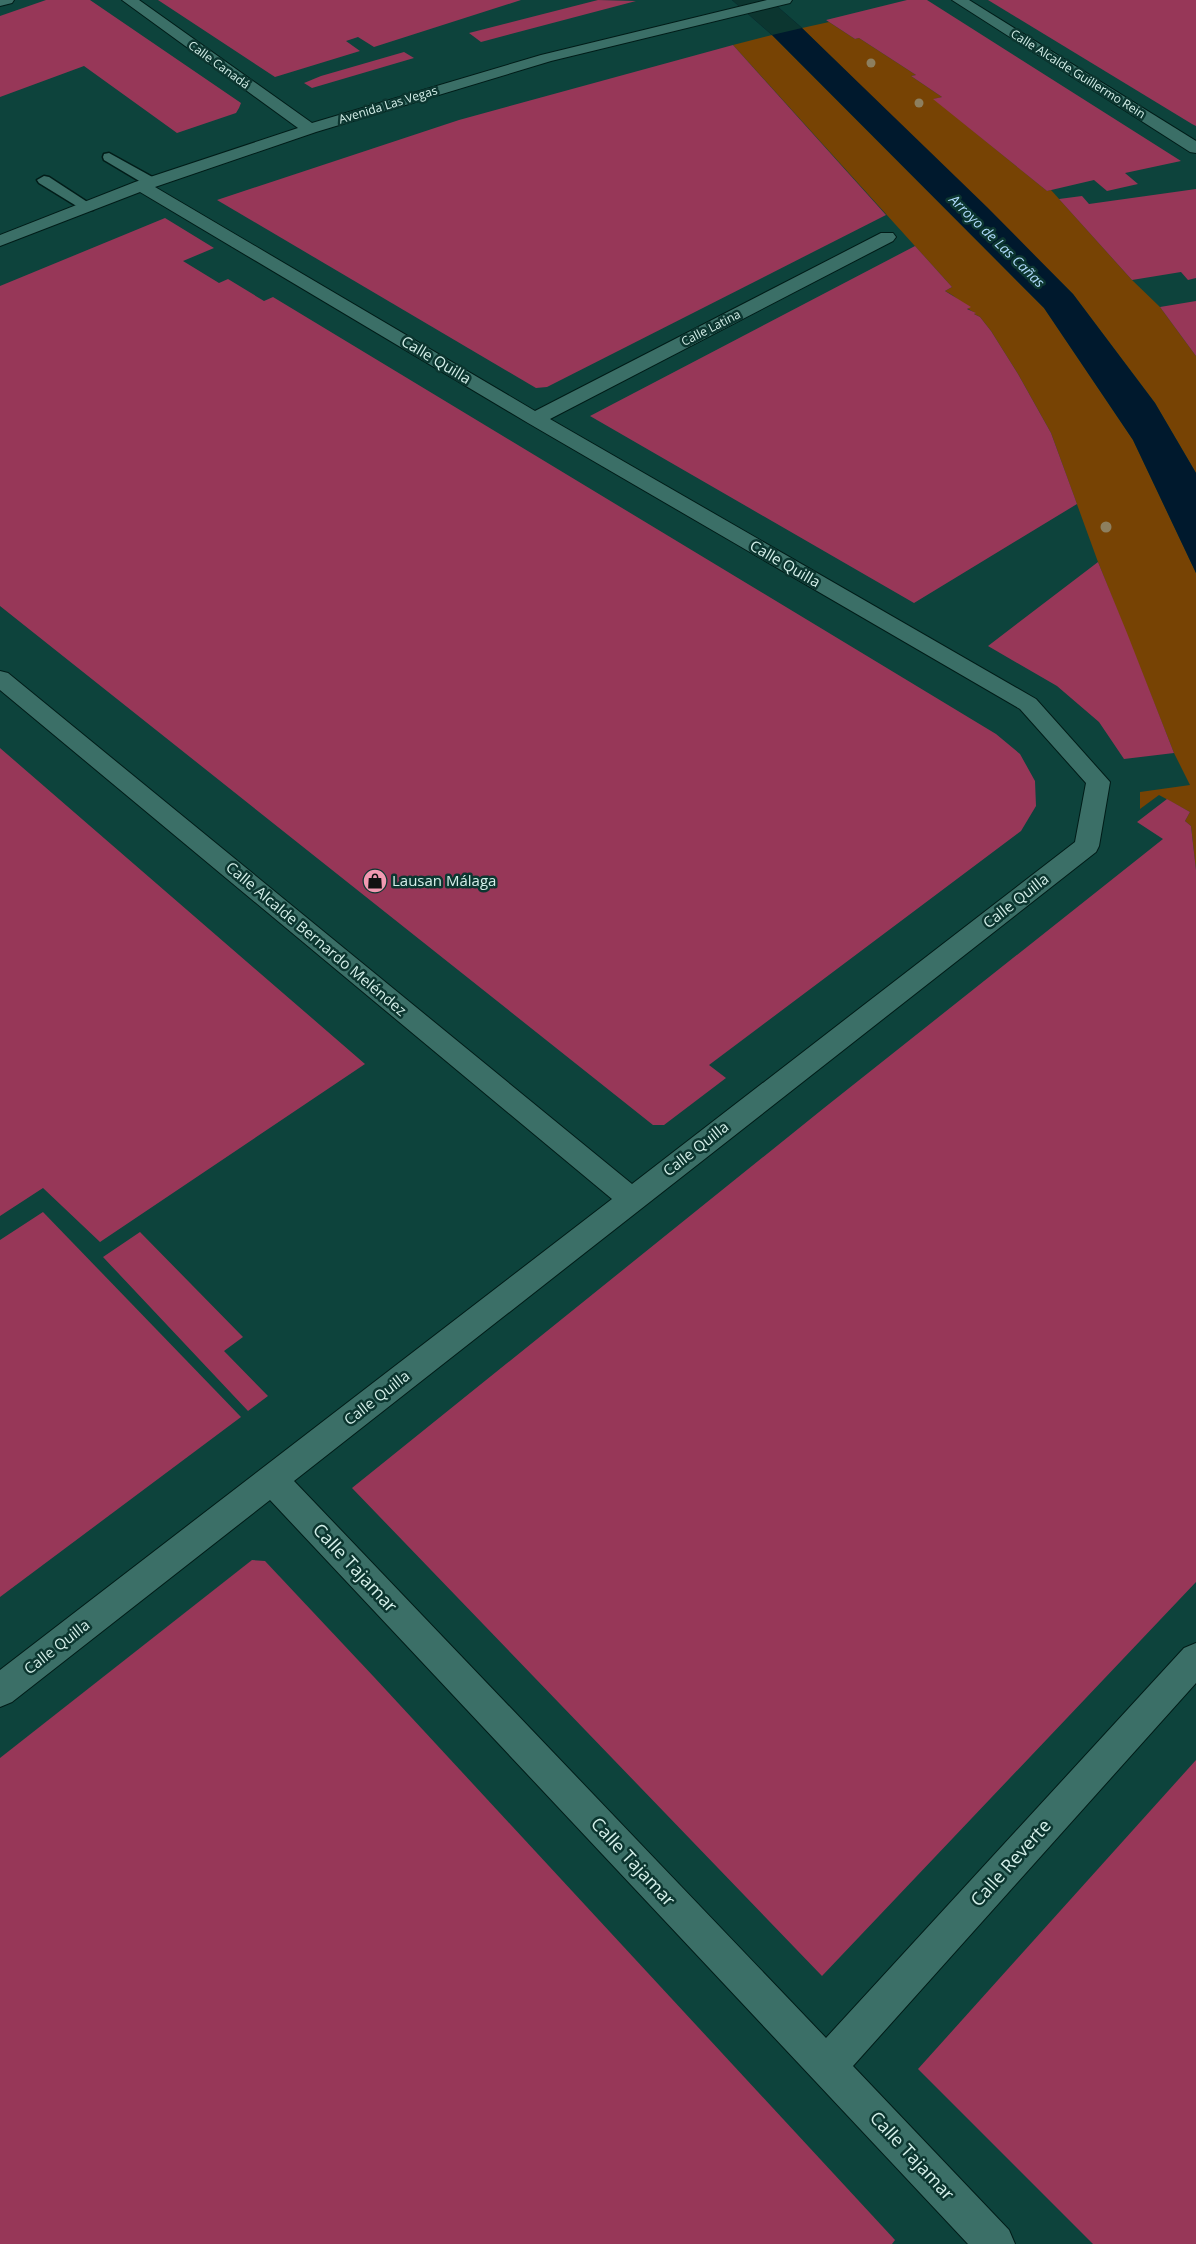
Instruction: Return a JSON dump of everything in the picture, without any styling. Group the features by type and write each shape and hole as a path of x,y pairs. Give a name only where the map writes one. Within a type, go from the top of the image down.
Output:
{"street":[{"path":"0,2 7,0"},
{"name":"Calle Canadá","path":"129,0 310,129"},
{"name":"Calle Alcalde Guillermo Rein","path":"960,0 1196,148"},
{"name":"Avenida Las Vegas","path":"0,241 146,184 310,129 546,58 779,1"},
{"name":"Calle Quilla","path":"0,1691 1087,846 1098,782 1028,704 535,418 146,184"},
{"name":"Calle Latina","path":"535,418 887,237"},
{"name":"Calle Alcalde Bernardo Meléndez","path":"0,678 632,1200"},
{"name":"Calle Tajamar","path":"272,1480 995,2244"},
{"name":"Calle Reverte","path":"827,2066 1196,1659"}],"lane":[{"path":"109,157 146,184"},
{"path":"44,180 88,207"}],"shaded area":[{"path":"0,0 1196,0 1196,2244 0,2244"},
{"path":"829,22 855,39 859,38 916,75 911,76 942,97 934,99 1047,191 1051,190 1132,280 1160,307 1196,356 1196,473 1155,403 1073,294 802,28"},
{"path":"772,35 1044,308 1133,440 1196,573 1196,870 1191,826 1185,821 1190,812 1159,795 1140,809 1140,792 1190,785 1174,753 1098,562 1051,433 1018,374 980,317 945,291 952,287 733,45"}],"water":[{"name":"Arroyo de Las Cañas","path":"732,0 770,0 802,28 987,207 1073,294 1155,403 1196,473 1196,573 1133,440 1044,308 772,35"}],"pier":[{"path":"732,0 770,0 802,28 772,35"}],"building":[{"path":"46,0 90,0 241,103 239,108 236,113 177,133 84,66 0,97 0,16"},
{"path":"158,0 521,0 374,47 358,37 346,41 360,51 275,77"},
{"path":"598,0 636,1 481,42 469,33"},
{"path":"907,0 927,0 1181,161 1125,173 1138,184 1107,191 1094,180 1047,191 933,99 942,97 911,76 916,75 859,38 855,39 826,20"},
{"path":"988,0 1196,0 1196,126 1192,124"},
{"path":"733,45 886,215 547,387 536,388 217,200 459,120"},
{"path":"404,52 414,58 312,88 304,83 321,76"},
{"path":"1196,189 1196,278 1188,280 1181,272 1132,280 1059,199 1082,196 1089,204"},
{"path":"165,218 214,248 183,261 219,283 228,279 264,301 273,297 996,734 1020,754 1035,781 1036,806 1021,831 709,1065 726,1078 664,1125 653,1125 0,606 0,286"},
{"path":"915,246 952,287 945,291 971,307 967,309 980,317 1018,374 1051,433 1077,504 914,603 590,416"},
{"path":"1196,301 1196,356 1160,307"},
{"path":"1098,562 1174,753 1124,759 1099,722 1057,686 988,646"},
{"path":"0,748 365,1064 100,1242 43,1188 0,1216"},
{"path":"1167,799 1190,812 1185,821 1191,826 1196,870 1196,1582 822,1976 352,1488 824,1108 1163,839 1137,822"},
{"path":"43,1212 241,1417 0,1597 0,1240"},
{"path":"140,1232 243,1337 224,1351 268,1396 248,1411 103,1257"},
{"path":"252,1560 265,1561 374,1677 895,2240 892,2244 0,2244 0,1758"},
{"path":"1196,1760 1196,2244 1093,2244 918,2069"}],"place":[{"name":"Lausan Málaga","path":"375,881"}]}
